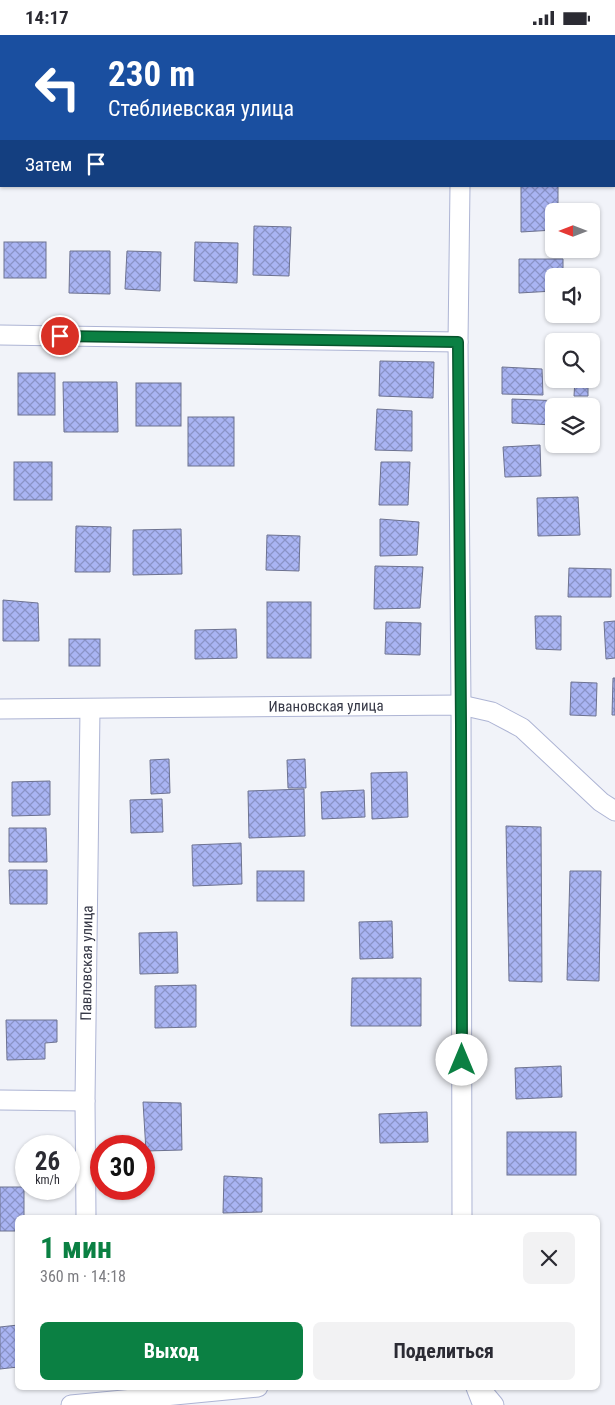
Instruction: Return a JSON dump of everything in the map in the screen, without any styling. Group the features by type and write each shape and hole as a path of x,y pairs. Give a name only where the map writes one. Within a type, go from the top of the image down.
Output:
{"street":[{"path":"460,187 458,342 462,1215"},
{"path":"0,335 458,342"},
{"name":"Ивановская улица","path":"0,709 461,705 492,712 522,728 601,802 615,811"},
{"name":"Павловская улица","path":"86,1215 85,1101 90,709"},
{"path":"0,1100 85,1101"},
{"path":"82,1399 214,1390"},
{"path":"482,1390 494,1405"}],"lane":[{"path":"472,1390 478,1405"}],"building":[{"path":"521,187 558,187 558,203 545,203 545,231 521,232"},
{"path":"254,226 291,227 289,276 253,275"},
{"path":"4,242 46,242 46,278 4,278"},
{"path":"195,242 238,243 237,283 194,281"},
{"path":"70,251 110,251 110,294 69,293"},
{"path":"127,251 161,252 160,291 125,289"},
{"path":"519,259 563,259 563,268 545,268 545,292 519,293"},
{"path":"380,361 434,362 433,398 379,396"},
{"path":"502,367 542,369 543,395 502,394"},
{"path":"18,373 55,373 55,415 18,415"},
{"path":"63,382 117,382 118,432 64,432"},
{"path":"136,383 181,383 181,426 136,426"},
{"path":"574,388 588,388 588,396 574,396"},
{"path":"512,399 545,400 545,425 512,423"},
{"path":"377,409 412,411 412,451 375,450"},
{"path":"188,417 234,417 234,466 188,466"},
{"path":"540,445 541,476 505,477 503,447"},
{"path":"14,462 52,462 52,500 14,500"},
{"path":"381,462 410,462 408,505 379,505"},
{"path":"578,497 580,535 538,536 537,498"},
{"path":"380,519 419,522 417,555 380,556"},
{"path":"76,526 111,527 110,572 75,572"},
{"path":"181,529 182,574 133,575 133,530"},
{"path":"267,535 300,536 299,571 266,570"},
{"path":"375,566 423,567 420,608 374,609"},
{"path":"569,568 611,569 611,597 568,597"},
{"path":"3,600 38,603 39,641 3,641"},
{"path":"267,602 311,602 311,658 267,658"},
{"path":"535,616 561,616 561,650 536,649"},
{"path":"615,621 615,658 606,659 604,622"},
{"path":"386,622 421,623 420,655 385,654"},
{"path":"236,629 237,658 195,659 195,630"},
{"path":"69,639 100,639 100,666 69,666"},
{"path":"613,678 615,678 615,715 612,715"},
{"path":"571,682 597,683 596,716 570,715"},
{"path":"169,759 170,793 151,794 150,760"},
{"path":"305,759 306,788 288,788 287,760"},
{"path":"407,772 408,817 372,819 371,773"},
{"path":"50,781 50,815 12,816 12,782"},
{"path":"304,789 305,836 249,838 248,791"},
{"path":"364,790 365,817 322,819 321,792"},
{"path":"162,799 163,832 131,833 130,800"},
{"path":"506,826 541,827 542,982 509,981"},
{"path":"9,828 46,828 47,862 9,862"},
{"path":"241,843 242,884 193,886 192,845"},
{"path":"9,870 47,870 47,904 10,904"},
{"path":"257,871 304,871 304,901 257,901"},
{"path":"570,871 601,871 599,981 567,980"},
{"path":"392,921 393,958 360,959 359,922"},
{"path":"177,932 178,973 140,974 139,933"},
{"path":"352,978 421,978 421,1026 351,1026"},
{"path":"196,985 196,1027 155,1028 155,986"},
{"path":"6,1020 57,1020 57,1042 45,1043 45,1059 7,1060"},
{"path":"561,1066 562,1097 516,1099 515,1068"},
{"path":"143,1102 181,1103 182,1150 155,1151 155,1135 145,1135"},
{"path":"427,1112 428,1142 380,1143 379,1114"},
{"path":"507,1132 576,1132 576,1175 507,1175"},
{"path":"224,1176 262,1178 262,1212 223,1213"},
{"path":"0,1187 15,1187 15,1200 24,1200 24,1215 15,1215 15,1231 0,1231"},
{"path":"15,1325 15,1367 0,1369 0,1327"}],"route":[{"path":"60,336 458,342 462,1060"}]}
